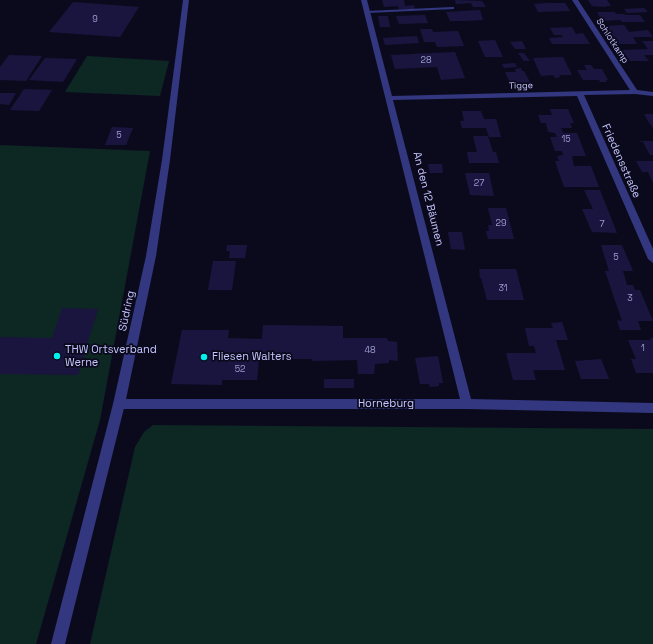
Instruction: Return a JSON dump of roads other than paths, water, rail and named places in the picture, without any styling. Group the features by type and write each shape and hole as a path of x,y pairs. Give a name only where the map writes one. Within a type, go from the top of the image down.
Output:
{"street":[{"name":"Südring","path":"58,644 119,404 151,256 166,160 186,0"},
{"name":"An den 12 Bäumen","path":"364,0 467,404"},
{"name":"Schlotkamp","path":"575,0 634,92"},
{"name":"Tigge","path":"390,98 634,92 653,94"},
{"name":"Friedensstraße","path":"580,94 653,259"},
{"name":"Horneburg","path":"119,404 467,404 653,408"}],"lane":[{"path":"367,12 452,8"}],"place":[{"name":"THW Ortsverband Werne","path":"57,356"},
{"name":"Fliesen Walters","path":"204,357"}]}
